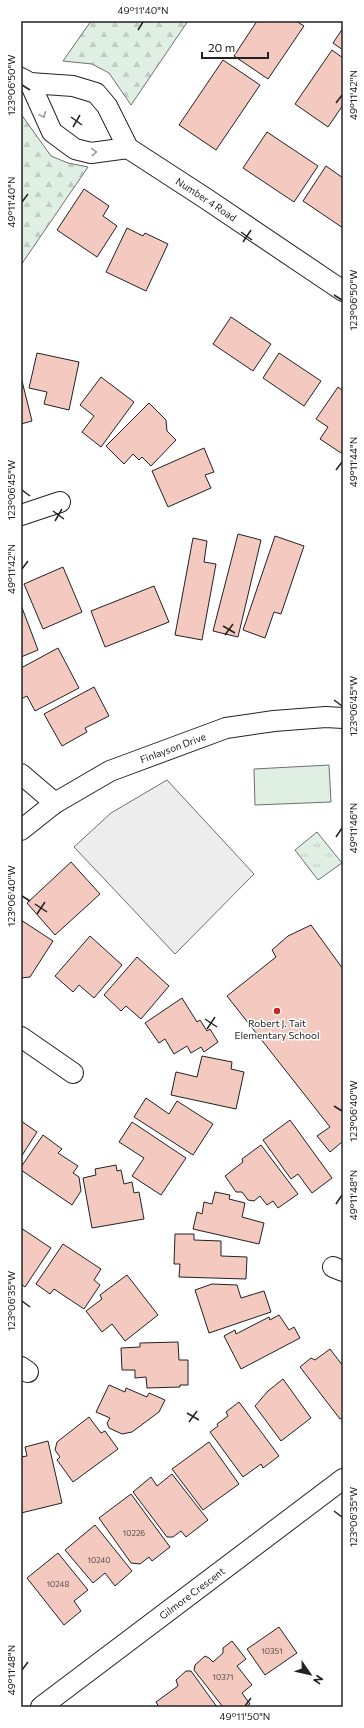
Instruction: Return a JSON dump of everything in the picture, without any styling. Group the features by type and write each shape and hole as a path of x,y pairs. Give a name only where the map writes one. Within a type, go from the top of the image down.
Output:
{"street":[{"path":"25,81 73,86 96,93 107,106 128,148 91,153 75,149 52,132 25,81"},
{"name":"Number 4 Road","path":"128,148 343,291"},
{"path":"21,515 60,502"},
{"name":"Finlayson Drive","path":"21,830 55,803 110,771 226,728 274,721 326,717 343,718"},
{"path":"21,774 55,803"},
{"path":"21,1037 73,1073"},
{"name":"Gilmore Crescent","path":"41,1707 343,1479"}],"green space":[{"path":"91,21 188,21 131,105 109,73 92,64 63,61"},
{"path":"21,114 51,156 68,163 88,167 21,265"},
{"path":"329,765 331,802 255,805 254,769"},
{"path":"317,832 342,863 318,880 295,850"}],"shaded area":[{"path":"167,780 254,874 175,954 74,847 111,813"}],"building":[{"path":"257,21 296,21 304,26 268,79 234,56"},
{"path":"343,28 343,50 333,43"},
{"path":"332,50 343,58 343,105 328,127 295,104"},
{"path":"223,60 260,85 216,150 179,125"},
{"path":"267,132 318,166 294,202 243,168"},
{"path":"326,166 343,178 343,228 303,201"},
{"path":"84,189 109,206 103,216 117,226 97,257 57,230"},
{"path":"127,228 143,236 145,233 168,244 146,291 106,272"},
{"path":"231,317 271,344 253,371 213,344"},
{"path":"37,353 79,362 69,410 44,404 47,392 29,388"},
{"path":"279,353 321,381 304,406 263,378"},
{"path":"21,377 32,421 21,424"},
{"path":"101,377 134,402 101,447 82,432 94,416 80,405"},
{"path":"338,387 343,391 343,450 341,453 320,439 328,427 316,419"},
{"path":"149,403 166,420 167,431 176,440 151,466 142,457 139,460 133,454 124,464 106,446"},
{"path":"204,448 214,472 205,475 211,488 168,507 152,471"},
{"path":"238,534 261,540 238,637 213,631"},
{"path":"275,536 304,546 281,614 274,612 265,638 243,630"},
{"path":"193,538 207,541 204,562 216,564 202,640 175,635"},
{"path":"63,567 82,612 43,629 24,584"},
{"path":"154,586 169,622 105,647 91,611"},
{"path":"21,605 38,650 21,657"},
{"path":"58,648 79,688 35,711 27,696 21,699 21,668"},
{"path":"94,687 109,716 85,728 87,732 62,746 44,714"},
{"path":"71,862 100,894 55,935 27,903"},
{"path":"21,920 53,941 30,977 21,978"},
{"path":"311,925 343,969 343,1143 342,1142 330,1152 317,1136 330,1127 227,996 276,957 272,950 288,936"},
{"path":"90,936 122,965 94,998 79,985 73,992 55,976"},
{"path":"137,957 169,986 141,1019 126,1006 121,1011 104,995"},
{"path":"182,998 197,1022 200,1020 207,1031 210,1029 218,1042 204,1052 201,1047 191,1053 187,1046 174,1054 165,1039 159,1043 145,1023"},
{"path":"202,1056 232,1062 231,1069 244,1072 236,1109 171,1095 176,1072 197,1077"},
{"path":"146,1098 169,1114 177,1101 213,1124 193,1155 134,1117"},
{"path":"290,1120 332,1178 312,1193 298,1174 291,1179 263,1140"},
{"path":"21,1121 37,1132 21,1157"},
{"path":"132,1122 186,1158 161,1195 132,1176 144,1158 119,1142"},
{"path":"43,1135 62,1149 58,1153 78,1166 73,1173 79,1177 81,1191 72,1205 21,1170 21,1167"},
{"path":"261,1145 298,1194 278,1208 273,1201 267,1205 260,1196 254,1201 248,1200 242,1192 236,1192 225,1176 243,1162 242,1159"},
{"path":"116,1165 117,1171 121,1170 124,1184 132,1182 134,1193 139,1192 144,1219 92,1228 83,1178 96,1175 95,1169"},
{"path":"215,1192 230,1195 229,1199 245,1203 242,1217 264,1223 259,1244 193,1229 197,1212 202,1214 204,1202 212,1204"},
{"path":"21,1228 51,1248 25,1287 21,1284"},
{"path":"175,1234 194,1234 194,1240 221,1241 221,1256 247,1257 246,1279 179,1277 180,1264 174,1264"},
{"path":"63,1244 101,1269 94,1280 100,1285 84,1309 54,1289 50,1294 36,1284"},
{"path":"127,1275 158,1315 125,1341 112,1324 102,1332 86,1311 102,1299 100,1295"},
{"path":"212,1284 237,1285 241,1298 264,1291 271,1312 209,1333 195,1290"},
{"path":"279,1315 289,1330 294,1327 300,1338 241,1369 224,1336 235,1330 236,1334 269,1317 270,1320"},
{"path":"178,1342 179,1360 188,1360 188,1385 180,1385 180,1387 147,1388 146,1377 135,1378 135,1370 122,1370 121,1348 140,1347 140,1343"},
{"path":"330,1349 343,1366 343,1417 340,1419 300,1367 311,1358 315,1360"},
{"path":"283,1379 311,1418 281,1441 255,1406 268,1391"},
{"path":"109,1385 125,1392 126,1388 147,1397 149,1393 165,1400 159,1412 132,1432 122,1434 109,1428 107,1423 110,1418 96,1412"},
{"path":"239,1402 279,1456 263,1468 261,1464 243,1477 210,1432 218,1426 217,1424 228,1416 226,1412"},
{"path":"89,1417 101,1433 105,1431 118,1449 73,1482 57,1460 60,1457 55,1450 57,1442"},
{"path":"48,1441 62,1503 21,1513 21,1457 27,1456 25,1447"},
{"path":"209,1442 239,1484 203,1510 172,1469"},
{"path":"172,1474 208,1520 186,1537 181,1531 173,1537 167,1537 133,1492 151,1477 157,1486"},
{"path":"131,1494 170,1547 152,1561 149,1557 140,1564 131,1563 99,1518"},
{"path":"95,1525 132,1571 115,1586 105,1573 93,1583 65,1550"},
{"path":"58,1553 88,1590 74,1601 81,1611 64,1625 27,1578"},
{"path":"279,1627 297,1653 265,1675 247,1649"},
{"path":"232,1641 246,1659 237,1666 252,1685 242,1693 250,1704 246,1707 223,1707 194,1670 195,1665 205,1656 213,1662 223,1653 223,1648"},
{"path":"186,1671 191,1671 217,1707 159,1707 156,1702 178,1686 176,1680"}],"place":[{"name":"Robert J. Tait Elementary School","path":"277,1011"}]}
